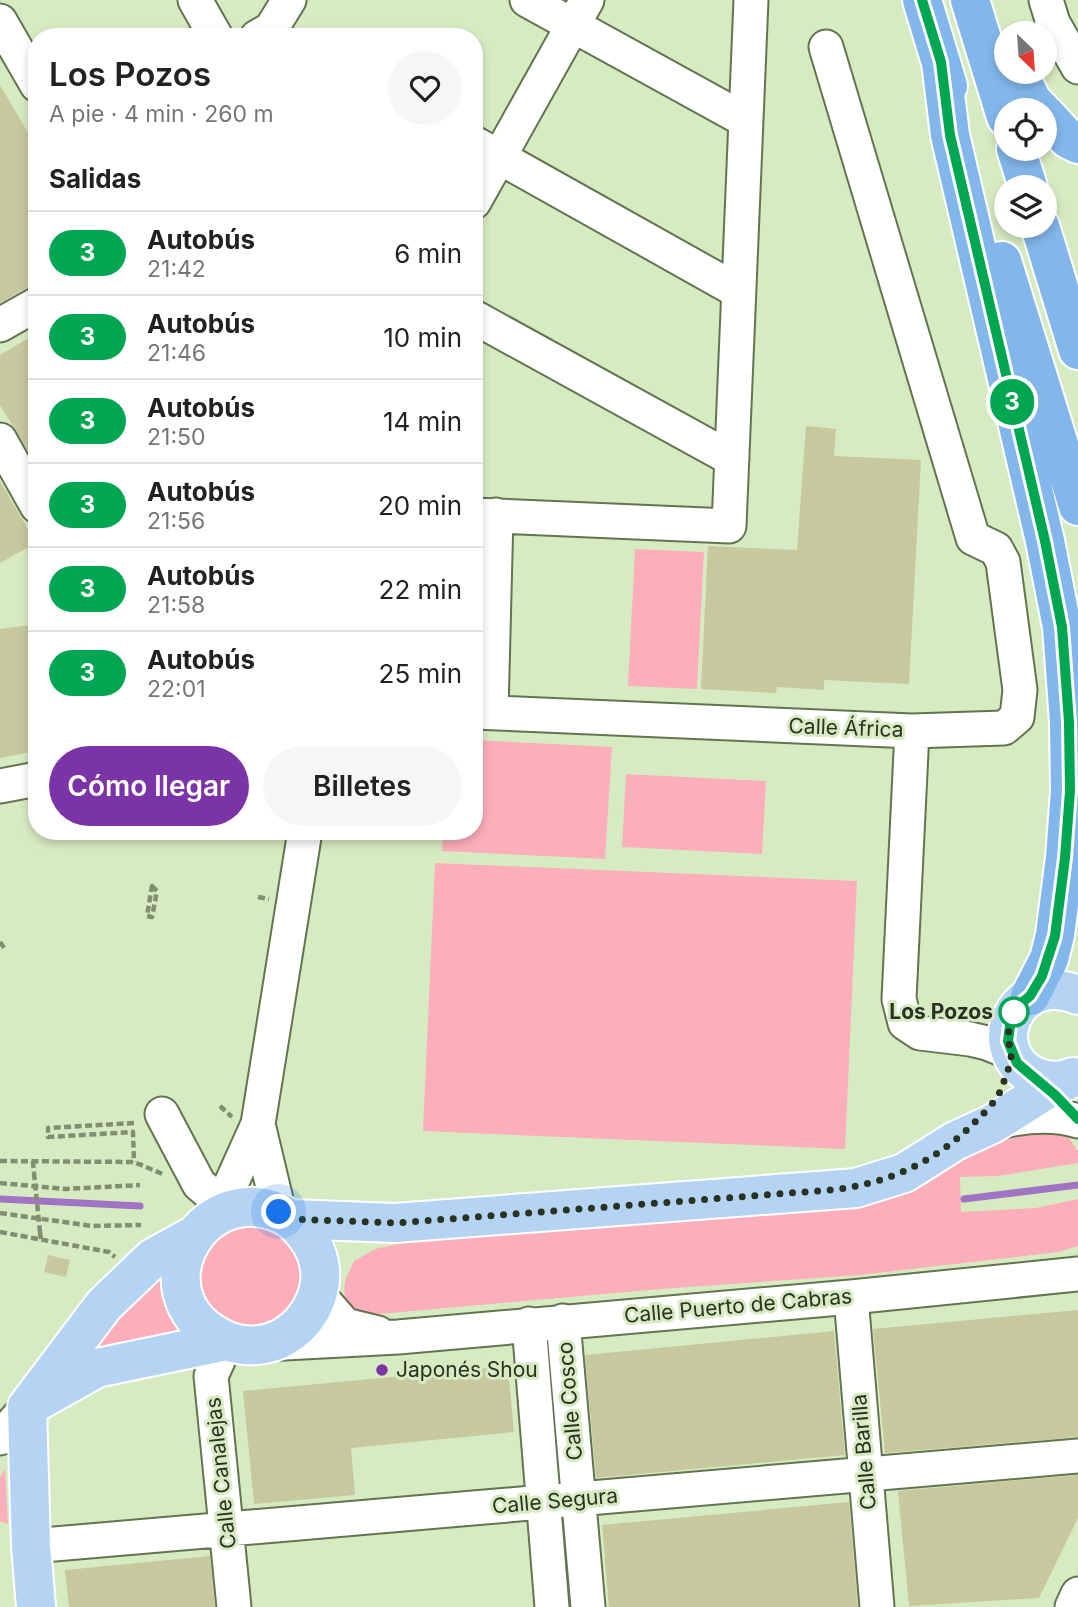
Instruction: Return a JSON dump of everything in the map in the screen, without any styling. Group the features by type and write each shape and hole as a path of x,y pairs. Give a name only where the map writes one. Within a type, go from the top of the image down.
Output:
{"highway":[{"path":"922,0 1078,506"},
{"path":"970,0 1000,98"},
{"path":"991,0 998,21"},
{"path":"941,62 950,135 1045,541 1062,627 1070,778 1065,858 1055,936 1049,959 1030,996"},
{"path":"1057,127 1068,139 1078,144"},
{"path":"1044,238 1078,350"}],"main road":[{"path":"1048,1074 1008,1041 1011,1019 1019,1005 1030,996 1055,989 1078,995"},
{"path":"37,1607 31,1546 27,1407 104,1305 153,1258 208,1213 243,1206 262,1207 285,1216 396,1223 856,1188 904,1173 956,1141 992,1124 1048,1074"},
{"path":"956,1141 985,1112 1002,1088 1048,1074"},
{"path":"208,1213 184,1255 180,1276 184,1297 193,1316 208,1331 227,1341 246,1345 266,1344 284,1337 299,1326 310,1312 319,1286 342,1251 396,1223"},
{"path":"285,1216 307,1235 317,1255 319,1286"},
{"path":"27,1407 97,1368 227,1341"}],"street":[{"path":"195,0 211,28"},
{"path":"274,28 289,0"},
{"path":"527,0 580,13 745,120"},
{"path":"483,712 485,515 729,526 751,0"},
{"path":"1045,0 1053,23 1078,67"},
{"path":"580,13 487,150 738,291"},
{"path":"0,22 28,70"},
{"name":"Calle África","path":"483,712 912,731 1004,729 1017,717 1020,690 1003,562 996,549 973,538 825,47"},
{"path":"0,325 28,309"},
{"path":"483,322 732,459"},
{"path":"0,440 28,490"},
{"path":"912,731 899,999 905,1023 920,1033 987,1043 1048,1074 1078,1120"},
{"path":"0,786 28,781"},
{"path":"208,1213 245,1121 302,840"},
{"path":"992,1124 1035,1116 1063,1116 1078,1120"},
{"path":"148,1118 208,1213"},
{"path":"245,1121 285,1216"},
{"name":"Calle Puerto de Cabras","path":"266,1344 397,1337 1074,1275"},
{"name":"Calle Puerto de Cabras","path":"319,1286 345,1325 397,1337"},
{"name":"Calle Barilla","path":"851,1297 877,1607"},
{"name":"Calle Cosco","path":"563,1321 588,1607"},
{"name":"Calle Cosco","path":"529,1324 552,1607"},
{"name":"Calle Canalejas","path":"227,1341 211,1376 234,1607"},
{"path":"0,1438 27,1407"},
{"name":"Calle Segura","path":"31,1546 1078,1456"},
{"path":"1072,1607 1078,1594"}],"path":[{"path":"152,886 157,891 152,917 147,916 152,886"},
{"path":"0,942 5,950"},
{"path":"220,1106 245,1121"},
{"path":"134,1162 133,1132 48,1137 48,1128 148,1118"},
{"path":"0,1161 134,1162 208,1213"},
{"path":"33,1161 41,1240"},
{"path":"0,1183 65,1189 139,1185"},
{"path":"0,1213 92,1226 141,1225"},
{"path":"0,1232 109,1252 123,1263"}],"shaded area":[{"path":"635,549 704,552 697,689 628,686"},
{"path":"483,740 612,747 605,859 442,851 443,840 483,840"},
{"path":"626,774 766,781 762,854 622,847"},
{"path":"435,863 857,881 845,1149 423,1131"},
{"path":"1036,1131 1066,1134 1078,1151 1078,1163 997,1176 960,1177 961,1212 1036,1208 1078,1199 1078,1246 1058,1252 860,1275 660,1289 357,1316 346,1303 344,1288 354,1261 375,1249 408,1242 836,1208 883,1200 927,1184 966,1157 1005,1138"},
{"path":"250,1225 269,1228 286,1239 297,1256 300,1275 297,1294 286,1311 269,1322 250,1325 231,1322 214,1311 203,1294 200,1275 203,1256 214,1239 231,1228"},
{"path":"164,1264 194,1340 79,1357"},
{"path":"5,1469 8,1524 0,1521 0,1477"}],"building":[{"path":"0,85 28,133 28,287 0,303"},
{"path":"28,338 28,451 0,405 0,355"},
{"path":"806,426 836,429 834,456 921,460 909,684 824,680 824,690 777,687 776,693 701,689 708,546 797,550"},
{"path":"0,481 28,529 28,547 0,563"},
{"path":"28,625 28,753 0,758 0,629"},
{"path":"48,1255 70,1260 66,1277 44,1272"},
{"path":"1078,1310 1078,1437 885,1453 873,1329"},
{"path":"834,1331 845,1455 596,1478 585,1355"},
{"path":"508,1366 514,1432 351,1448 355,1495 254,1504 243,1391"},
{"path":"1078,1475 1078,1518 1039,1598 909,1606 898,1491"},
{"path":"849,1502 858,1607 609,1607 602,1525"},
{"path":"210,1556 215,1607 69,1607 65,1570"}],"waterway":[{"path":"964,1199 1078,1185"},
{"path":"0,1199 140,1206"}],"bus line":[{"name":"3","path":"922,0 941,62 950,135 1045,541 1062,627 1069,722 1070,791 1055,936 1042,976 1030,996 1014,1012 1008,1041 1017,1063 1055,1095 1078,1119"}],"place":[{"name":"Los Pozos","path":"1014,1012"},
{"name":"Japonés Shou","path":"382,1370"}],"route":[{"path":"279,1212 291,1219 396,1223 856,1188 904,1173 929,1159 956,1141 985,1112 1002,1088 1012,1053 1008,1041 1014,1012"}]}
